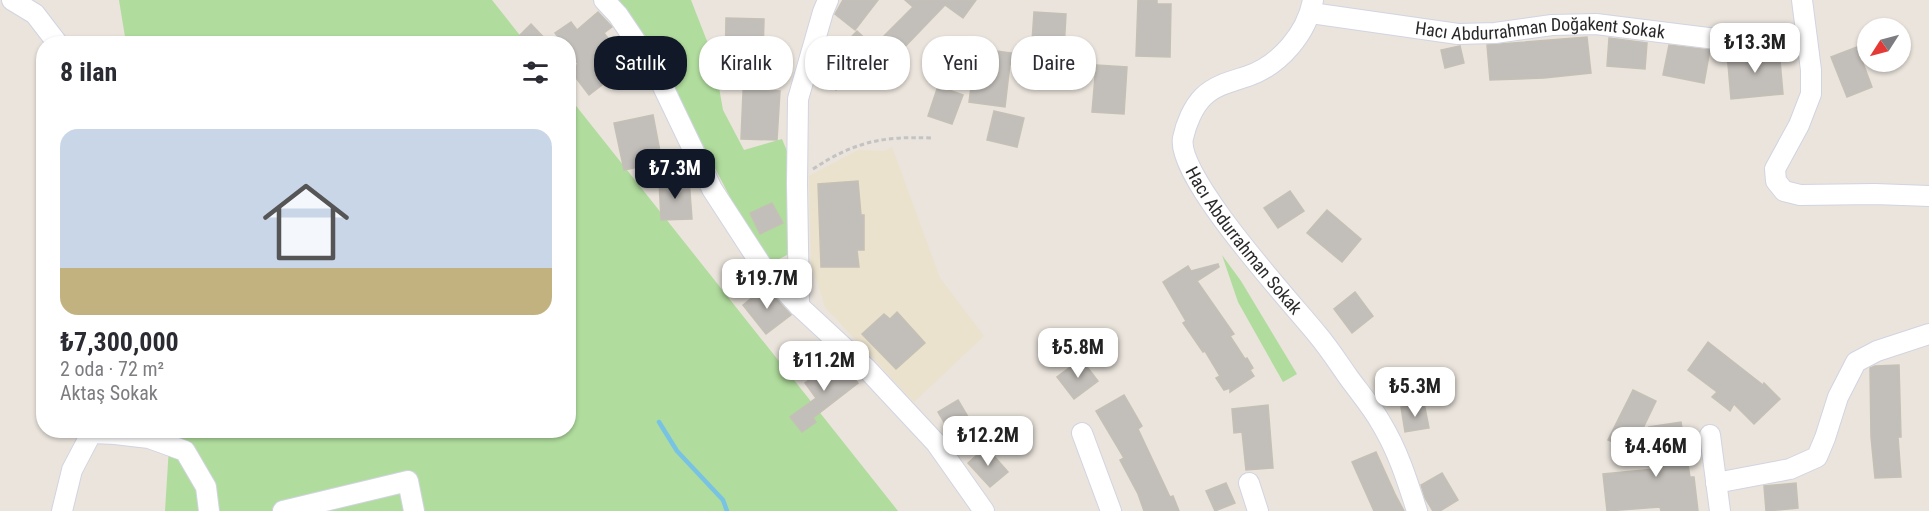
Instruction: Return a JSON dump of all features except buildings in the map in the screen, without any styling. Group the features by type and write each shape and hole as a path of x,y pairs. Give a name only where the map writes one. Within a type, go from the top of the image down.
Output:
{"street":[{"path":"12,0 35,14 52,36"},
{"path":"603,0 618,15 655,70 712,189 762,266 800,306 866,368 936,443 984,511"},
{"path":"800,306 797,184 798,99 828,0"},
{"path":"1802,0 1811,70 1811,94 1799,125 1780,156 1775,169 1776,181 1784,190 1800,195 1929,196"},
{"name":"Hacı Abdurrahman Doğakent Sokak","path":"1312,6 1458,34 1495,33 1552,25 1596,24 1716,39 1761,39 1806,35"},
{"name":"Hacı Abdurrahman Sokak","path":"1312,6 1290,46 1270,65 1251,75 1224,84 1203,97 1190,117 1182,140 1189,166 1201,187 1264,274 1319,336 1381,422 1401,460 1417,511"},
{"path":"1716,483 1790,469 1817,457 1838,398 1856,362 1877,351 1929,334"},
{"path":"1082,433 1111,511"},
{"path":"1710,435 1720,511"},
{"path":"62,511 72,470 89,438"},
{"path":"149,438 185,451 206,487 209,511"},
{"path":"283,511 408,481 414,511"},
{"path":"1248,483 1258,511"}],"path":[{"path":"807,174 836,154 865,142 909,137 931,138"}],"shaded area":[{"path":"892,147 940,278 984,336 914,402 825,307 811,264 809,176 858,150 885,151"}],"green space":[{"path":"119,0 492,0 520,36 125,36"},
{"path":"618,0 691,0 705,36 699,36 699,90 719,90 723,110 744,150 782,139 789,156 791,253 771,263 765,256 731,199 674,90 687,90 687,36 641,36"},
{"path":"576,106 898,511 165,511 170,438 576,438"},
{"path":"1222,255 1241,281 1297,374 1283,382 1238,302"}],"waterway":[{"path":"659,422 677,451 723,500 727,511"}]}
